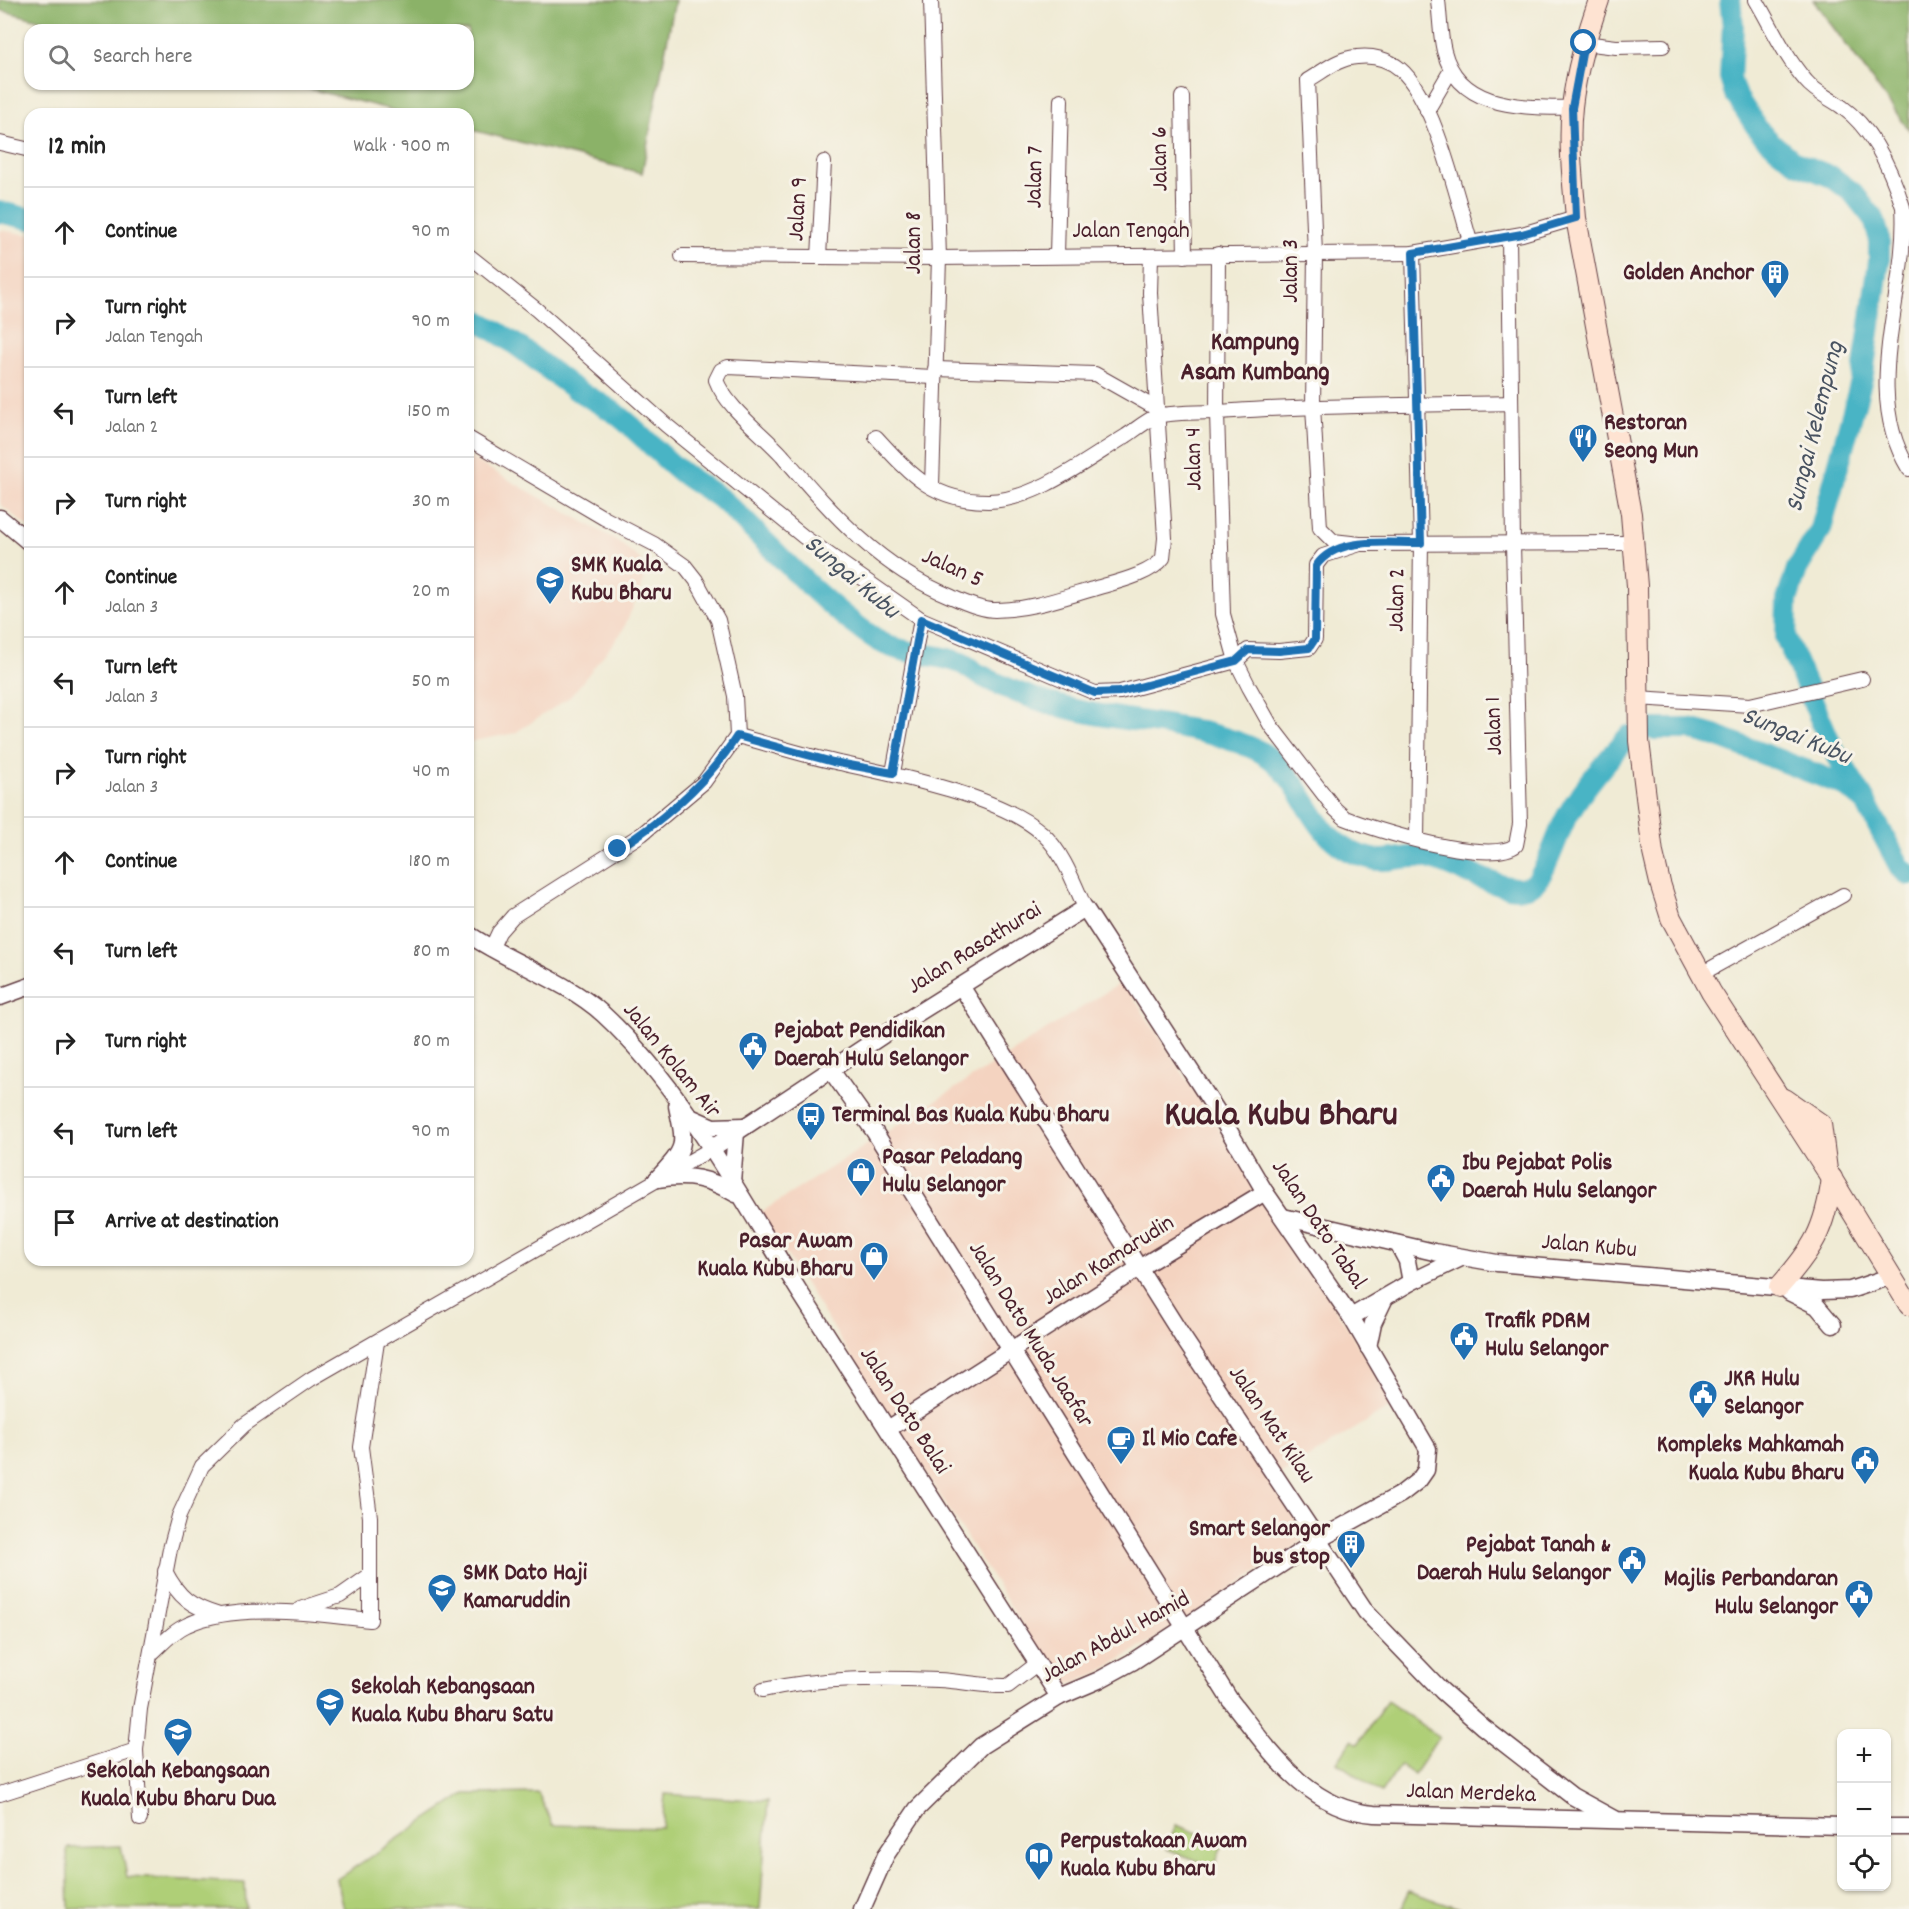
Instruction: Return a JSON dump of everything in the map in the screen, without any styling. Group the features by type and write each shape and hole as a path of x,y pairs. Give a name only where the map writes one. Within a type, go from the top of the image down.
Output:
{"main road":[{"path":"1599,0 1584,43 1572,108 1576,218 1631,514 1637,586 1639,741 1653,853 1671,918 1701,975 1776,1092 1821,1124 1829,1174 1827,1211 1814,1246 1779,1287"},
{"path":"1829,1174 1909,1305"}],"street":[{"name":"Jalan 8","path":"931,0 939,258 932,485"},
{"path":"1438,0 1443,50 1450,70 1473,93 1499,104 1572,108"},
{"path":"1756,0 1784,52 1806,82 1843,108 1872,139 1903,207 1908,232 1904,306 1889,405 1892,429 1899,453 1909,469"},
{"path":"1584,43 1616,47 1663,46"},
{"name":"Jalan 3","path":"1360,544 1333,541 1320,528 1313,406 1315,254 1308,80 1344,59 1369,56 1387,60 1409,78 1427,111 1470,241"},
{"path":"1427,111 1450,70"},
{"name":"Jalan 6","path":"1182,97 1185,256"},
{"name":"Jalan 7","path":"1057,255 1061,100"},
{"path":"0,143 24,149"},
{"name":"Jalan 9","path":"819,257 824,162"},
{"name":"Jalan Tengah","path":"682,256 939,258 1413,253 1470,241 1509,236 1576,218"},
{"name":"Jalan 1","path":"1236,661 1271,726 1335,810 1355,822 1417,840 1473,851 1501,852 1511,849 1519,838 1509,236"},
{"name":"Jalan 2","path":"1413,253 1421,543 1417,840"},
{"name":"Jalan 4","path":"1218,254 1217,413 1221,597 1236,661"},
{"name":"Jalan 5","path":"934,373 728,367 721,370 716,380 733,404 854,534 887,562 933,590 970,605 993,610 1046,602 1129,578 1160,563 1164,553 1165,538 1150,293 1151,256"},
{"path":"474,260 537,310 666,425 804,537 921,619 1095,693 1120,692 1236,661 1248,650 1279,651 1309,648 1315,639 1316,566 1323,556 1360,544 1633,543"},
{"path":"934,373 1095,374 1157,413 1217,413 1313,406 1511,403"},
{"path":"876,437 914,479 932,485 940,494 952,498 987,501 1012,498 1031,491 1082,464 1157,413"},
{"path":"474,442 604,518 654,544 685,566 696,580 718,620 733,678 737,736 704,782 642,834 513,916 500,932 491,949"},
{"path":"0,518 24,538"},
{"path":"893,773 921,619"},
{"path":"1637,698 1750,705 1862,679"},
{"path":"737,736 833,762 893,773 1002,809 1042,833 1067,868 1085,908"},
{"path":"1701,975 1843,895"},
{"name":"Jalan Rasathurai","path":"711,1149 830,1069 1085,908"},
{"name":"Jalan Dato Tabal","path":"1085,908 1225,1124 1265,1192 1351,1317 1428,1449"},
{"name":"Jalan Kolam Air","path":"474,938 571,992 600,1012 640,1053 711,1149"},
{"name":"Jalan Mat Kilau","path":"961,986 1139,1268 1365,1612 1458,1707 1572,1796 1617,1821"},
{"path":"0,997 24,988"},
{"name":"Jalan Dato Muda Jaafar","path":"830,1069 874,1131 1186,1629"},
{"path":"657,1179 681,1154 683,1144 675,1100"},
{"path":"657,1179 681,1175 705,1178 735,1189 740,1129 714,1127 687,1116"},
{"path":"140,1819 136,1750 140,1709 165,1571 179,1515 190,1487 202,1466 225,1441 244,1425 311,1379 711,1149"},
{"name":"Jalan Dato Balai","path":"711,1149 1059,1697"},
{"name":"Jalan Kamarudin","path":"888,1429 1139,1268 1265,1192"},
{"name":"Jalan Kubu","path":"1283,1217 1461,1258 1779,1287 1850,1290 1892,1276"},
{"path":"1398,1244 1407,1261 1411,1282"},
{"path":"1351,1317 1411,1282 1461,1258"},
{"path":"1779,1287 1817,1306 1833,1325"},
{"path":"1368,1347 1373,1323 1384,1299"},
{"path":"151,1654 173,1633 187,1624 219,1615 292,1612 370,1620 370,1517 361,1447 377,1342"},
{"name":"Jalan Abdul Hamid","path":"862,1909 875,1875 886,1855 917,1809 981,1746 1059,1697 1099,1680 1186,1629 1318,1540 1401,1494 1419,1480 1426,1470 1428,1449"},
{"path":"165,1571 172,1585 186,1601 196,1608 219,1615"},
{"path":"292,1612 340,1596 370,1575"},
{"name":"Jalan Merdeka","path":"1186,1629 1230,1700 1280,1764 1326,1801 1347,1810 1374,1815 1837,1826"},
{"path":"763,1690 808,1683 872,1680 940,1680 1008,1686 1038,1663"},
{"path":"0,1794 136,1750"},
{"path":"1572,1796 1572,1821"},
{"path":"1891,1827 1909,1827"}],"shaded area":[{"path":"0,230 24,234 24,524 0,504"},
{"name":"SMK Kuala Kubu Bharu","path":"474,460 616,540 641,560 644,581 622,632 570,697 515,733 474,741"},
{"path":"1123,981 1344,1322 1393,1405 1271,1481 1307,1538 1174,1627 1098,1673 1062,1687 760,1213"}],"green space":[{"path":"0,0 675,0 642,173 474,131 474,108 384,108 314,90 474,90 474,24 54,24 0,10"},
{"path":"1813,0 1909,0 1909,130"},
{"path":"1387,1701 1439,1737 1414,1774 1400,1765 1381,1793 1337,1762 1352,1740 1358,1744"},
{"path":"538,1793 553,1825 662,1828 665,1794 768,1801 760,1909 344,1909 337,1879 465,1794"},
{"path":"1176,1825 1223,1843 1214,1867 1167,1849"},
{"path":"121,1846 127,1877 245,1883 246,1909 69,1909 67,1848"},
{"path":"1408,1891 1462,1909 1403,1909"}],"waterway":[{"name":"Sungai Kelempung","path":"1730,0 1733,26 1730,78 1735,94 1759,131 1776,147 1797,163 1832,177 1853,193 1874,219 1879,237 1879,261 1863,374 1821,529 1797,569 1787,600 1786,638 1833,749 1865,801"},
{"name":"Sungai Kubu","path":"0,212 24,218"},
{"name":"Sungai Kubu","path":"474,319 508,339 569,385 618,415 682,473 724,501 801,578 839,612 879,641 909,652 961,663 1000,685 1056,705 1182,728 1250,747 1270,758 1285,773 1319,824 1333,839 1350,851 1379,860 1423,857 1508,887 1521,888 1532,885 1541,874 1564,822 1577,800 1629,736"},
{"name":"Sungai Kubu","path":"1652,729 1690,729 1719,737 1844,785 1865,801 1901,869 1909,875"}],"place":[{"name":"Golden Anchor","path":"1775,300"},
{"name":"Restoran Seong Mun","path":"1583,464"},
{"name":"SMK Kuala Kubu Bharu","path":"550,606"},
{"name":"Pejabat Pendidikan Daerah Hulu Selangor","path":"753,1072"},
{"name":"Terminal Bas Kuala Kubu Bharu","path":"811,1142"},
{"name":"Pasar Peladang Hulu Selangor","path":"861,1198"},
{"name":"Ibu Pejabat Polis Daerah Hulu Selangor","path":"1441,1204"},
{"name":"Pasar Awam Kuala Kubu Bharu","path":"874,1282"},
{"name":"Trafik PDRM Hulu Selangor","path":"1464,1362"},
{"name":"JKR Hulu Selangor","path":"1703,1420"},
{"name":"Il Mio Cafe","path":"1121,1466"},
{"name":"Kompleks Mahkamah Kuala Kubu Bharu","path":"1865,1486"},
{"name":"Smart Selangor bus stop","path":"1351,1570"},
{"name":"Pejabat Tanah & Daerah Hulu Selangor","path":"1632,1586"},
{"name":"SMK Dato Haji Kamaruddin","path":"442,1614"},
{"name":"Majlis Perbandaran Hulu Selangor","path":"1859,1620"},
{"name":"Sekolah Kebangsaan Kuala Kubu Bharu Satu","path":"330,1728"},
{"name":"Sekolah Kebangsaan Kuala Kubu Bharu Dua","path":"178,1758"},
{"name":"Perpustakaan Awam Kuala Kubu Bharu","path":"1039,1882"}],"district":[{"name":"Kampung Asam Kumbang","path":"1255,358"},
{"name":"Kuala Kubu Bharu","path":"1281,1117"}],"route":[{"path":"618,849 642,834 704,782 737,736 833,762 893,773 921,619 1095,693 1120,692 1236,661 1248,650 1279,651 1309,648 1315,639 1316,566 1323,556 1360,544 1421,543 1413,253 1470,241 1522,234 1576,218 1572,108 1584,43"}]}
